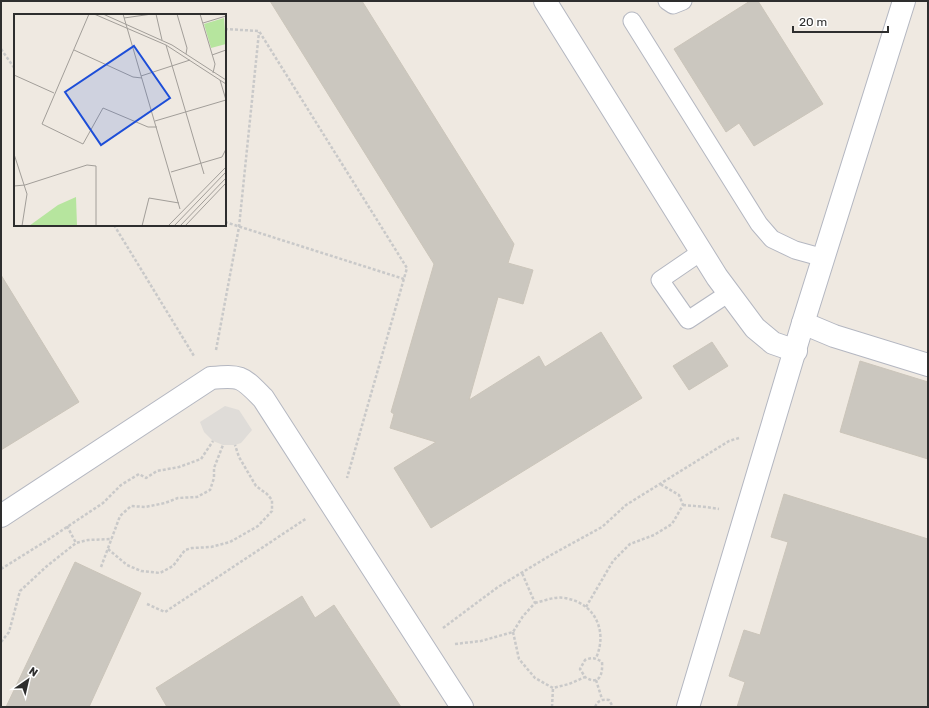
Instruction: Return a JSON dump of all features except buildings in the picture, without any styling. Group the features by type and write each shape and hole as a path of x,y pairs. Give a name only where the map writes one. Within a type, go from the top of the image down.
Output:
{"street":[{"path":"545,1 717,277 754,328 773,344 796,350"},
{"path":"688,707 804,323 904,1"},
{"path":"804,323 834,336 928,365"},
{"path":"1,516 211,378 231,376 245,380 263,398 462,707"}],"lane":[{"path":"667,1 673,5 683,1"},
{"path":"632,21 763,229 772,239 795,250 824,258"},
{"path":"701,252 660,280 688,320 729,293"}],"path":[{"path":"226,29 259,31"},
{"path":"216,352 239,227 259,31"},
{"path":"259,31 407,268 346,481"},
{"path":"1,49 14,68"},
{"path":"226,222 404,279"},
{"path":"115,226 194,356"},
{"path":"441,630 498,587 602,527 626,505 729,441 744,436"},
{"path":"1,569 103,502 121,485 139,474 146,478 157,471 179,467 201,459 213,441"},
{"path":"101,567 120,516 131,506 145,507 165,503 178,498 197,497 210,490 214,478 214,468 223,445"},
{"path":"108,549 127,565 141,571 160,573 173,566 185,550 211,547 230,542 258,526 272,510 272,500 267,494 256,486 239,458 235,445"},
{"path":"660,484 678,495 683,505"},
{"path":"683,505 720,510"},
{"path":"586,607 613,561 630,544 654,535 672,524 683,505"},
{"path":"147,604 165,612 309,517"},
{"path":"67,526 76,543"},
{"path":"1,642 9,632 20,590 76,543 88,540 112,539"},
{"path":"522,573 535,603"},
{"path":"451,645 481,641 513,632 523,616 535,603 552,598 564,598 577,602 586,607 595,616 602,636 600,649 596,658"},
{"path":"513,632 519,659 535,678 552,688 569,684 585,677"},
{"path":"596,658 602,662 603,671 596,680 590,680 585,677 580,669 585,660 596,658"},
{"path":"596,680 602,699"},
{"path":"552,688 552,707"},
{"path":"595,707 597,702 602,699 609,700 614,707"}],"shaded area":[{"path":"225,406 239,410 252,430 241,443 235,445 223,445 213,441 204,432 200,422"}]}
